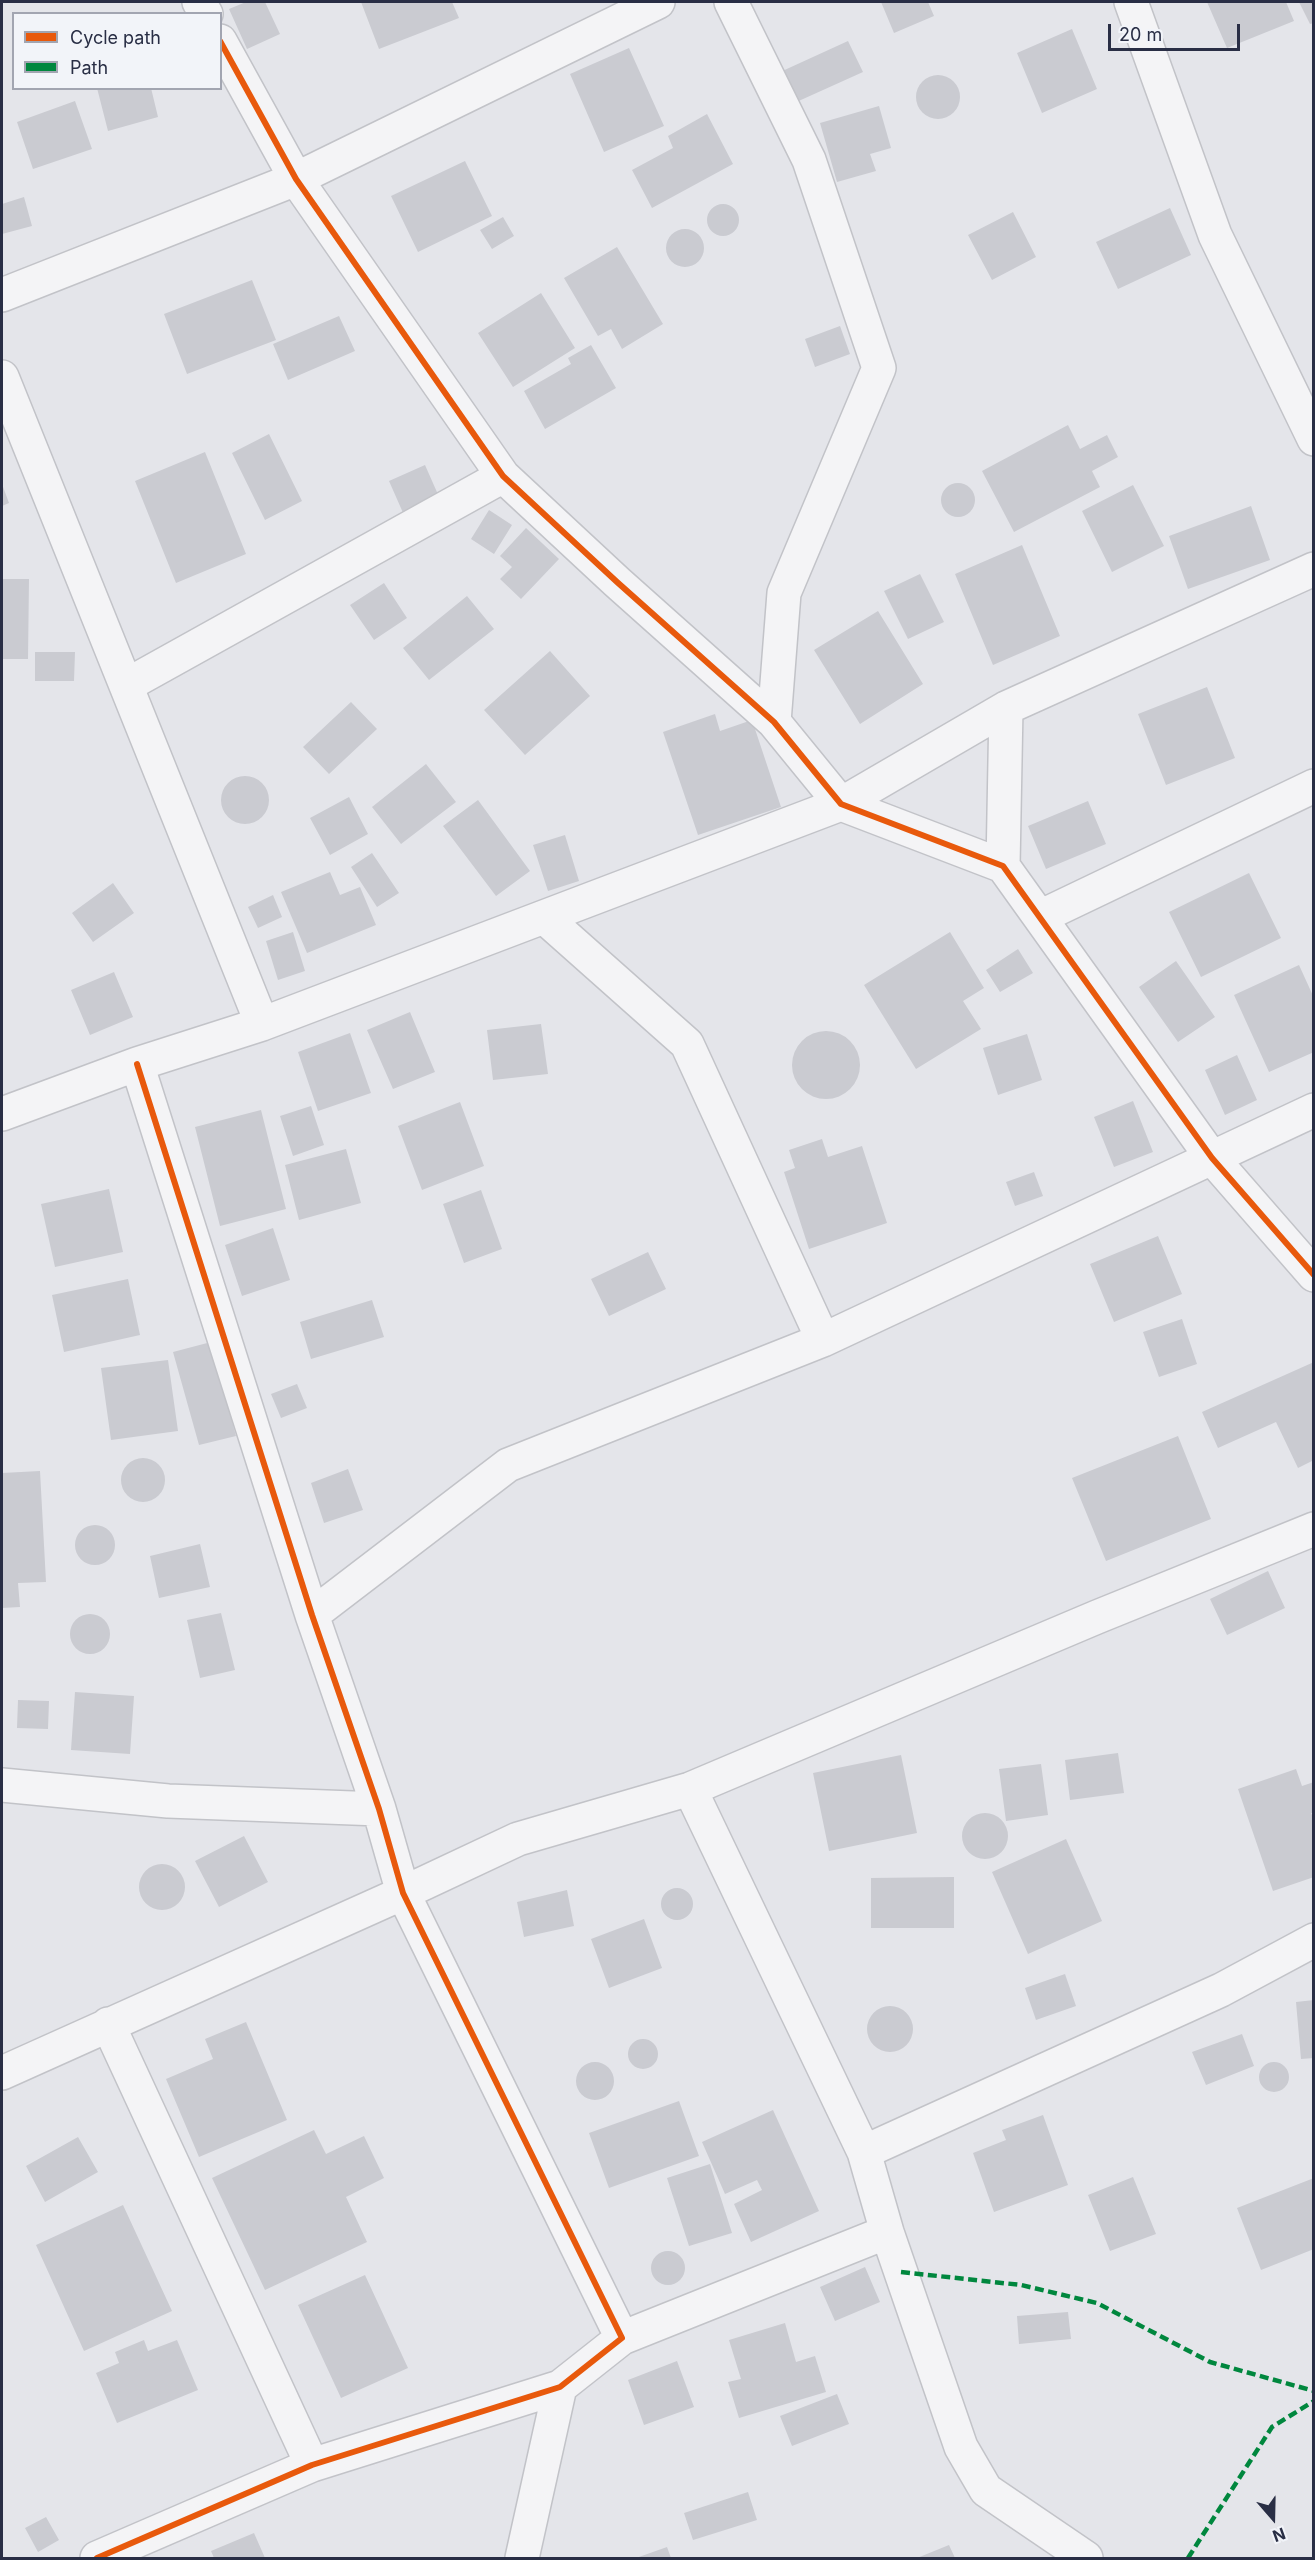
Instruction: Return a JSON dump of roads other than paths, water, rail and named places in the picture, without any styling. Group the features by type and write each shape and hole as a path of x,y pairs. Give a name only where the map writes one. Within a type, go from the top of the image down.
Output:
{"street":[{"path":"2,295 296,179 658,2"},
{"path":"731,2 809,160 879,368 784,593 774,722"},
{"path":"1131,2 1215,235 1314,439"},
{"path":"222,45 296,179 503,476 617,582 774,722 841,804 1003,866 1212,1158 1314,1275"},
{"path":"2,377 262,1024"},
{"path":"127,685 503,476"},
{"path":"2,1114 137,1064 262,1024 841,804 1006,708 1314,569"},
{"path":"1003,866 1006,708"},
{"path":"1040,916 1314,786"},
{"path":"544,917 687,1044 823,1340"},
{"path":"137,1064 312,1615 379,1809 404,1893 622,2338"},
{"path":"312,1615 508,1465 823,1340 1314,1110"},
{"path":"2,2073 404,1893 518,1839 690,1789 1097,1617 1314,1529"},
{"path":"2,1785 168,1801 379,1809"},
{"path":"690,1789 864,2152 887,2232 960,2447 986,2490 1086,2559"},
{"path":"864,2152 1221,1990 1314,1940"},
{"path":"108,2024 312,2465"},
{"path":"97,2559 312,2465 560,2387 622,2338 887,2232"},
{"path":"522,2559 560,2387"}]}
